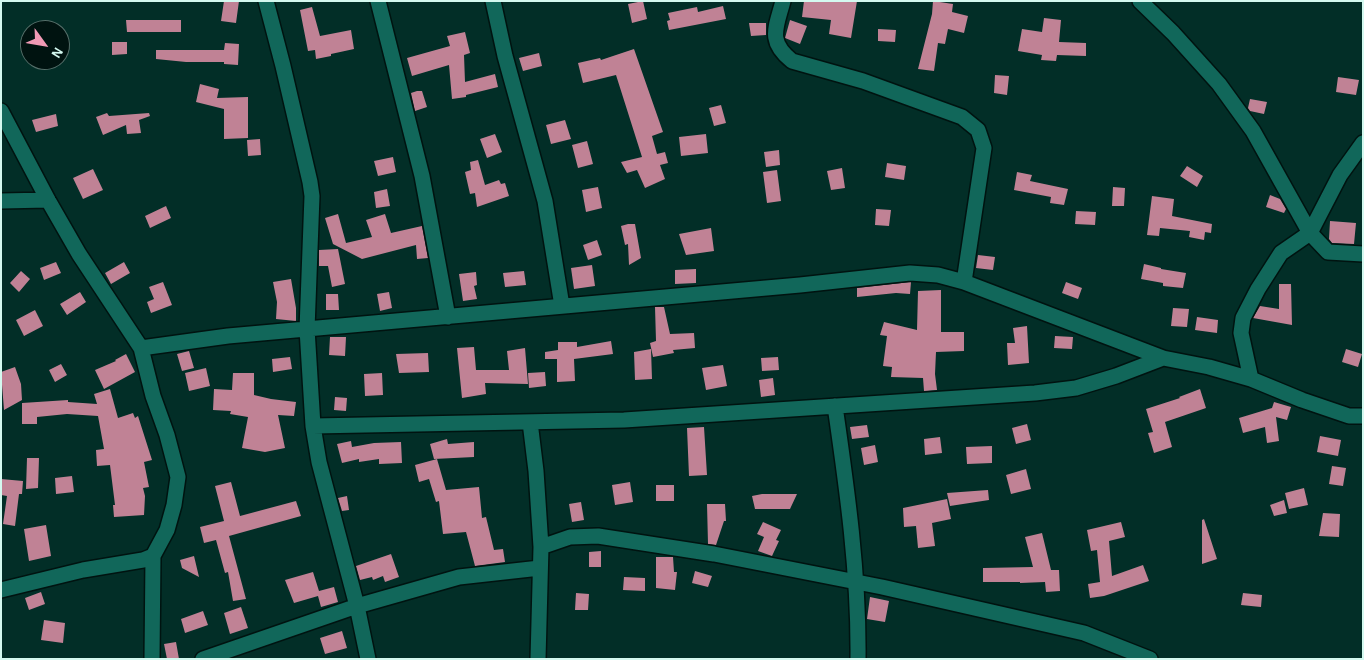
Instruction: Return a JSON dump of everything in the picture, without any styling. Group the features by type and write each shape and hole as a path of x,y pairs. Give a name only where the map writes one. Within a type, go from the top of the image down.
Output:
{"street":[{"path":"266,1 283,66 312,196 307,329 313,426 319,462 357,606 368,659"},
{"path":"378,1 422,176 448,317"},
{"path":"492,1 545,201 562,306"},
{"path":"783,1 776,31 776,45 792,61 863,81 962,118 978,130 984,148 964,282"},
{"path":"1140,1 1173,33 1225,92 1254,131 1310,233 1328,252 1363,254"},
{"path":"1,111 79,254 141,348 153,396 167,435 178,477 174,505 167,530 153,556 152,659"},
{"path":"1251,379 1241,333 1243,318 1258,289 1281,253 1310,233 1340,175 1363,143"},
{"path":"1,200 48,200"},
{"path":"141,348 228,336 800,285 910,272 938,275 964,282 1163,358 1209,367 1251,379 1312,404 1349,416 1363,416"},
{"path":"313,426 634,420 1035,393 1076,388 1116,376 1163,358"},
{"path":"835,406 846,485 855,582 858,659"},
{"path":"530,422 536,471 541,547 538,659"},
{"path":"541,547 570,537 598,536 714,554 855,582 1084,634 1150,659"},
{"path":"1,590 83,570 143,560 153,556"},
{"path":"203,659 357,606 459,577 540,568"}],"building":[{"path":"224,1 239,1 236,23 221,21"},
{"path":"643,1 647,19 632,23 628,4"},
{"path":"804,1 857,1 851,38 829,34 831,20 802,17"},
{"path":"933,1 953,4 952,12 968,16 964,33 948,29 945,44 938,43 934,71 918,69 932,14"},
{"path":"723,6 726,19 669,30 667,21 670,20 668,13 697,7 698,12"},
{"path":"312,7 320,36 351,30 354,49 316,59 315,50 308,51 300,10"},
{"path":"1044,18 1061,20 1059,42 1086,43 1086,56 1057,55 1056,61 1041,60 1042,55 1018,51 1022,29 1042,32"},
{"path":"126,20 181,20 181,32 127,32"},
{"path":"790,20 807,26 800,44 785,38"},
{"path":"749,23 766,23 766,35 751,36"},
{"path":"878,29 896,30 895,42 878,41"},
{"path":"465,32 470,53 464,55 465,82 495,74 498,87 466,95 466,97 452,99 449,65 412,76 407,58 450,46 447,36"},
{"path":"112,42 127,42 127,54 112,55"},
{"path":"225,43 239,44 238,65 224,64 224,62 186,62 156,59 156,50 224,50"},
{"path":"634,49 663,132 652,136 657,154 665,152 668,163 660,165 665,179 645,188 637,170 627,173 621,162 642,157 616,75 583,83 578,63 600,58 601,60"},
{"path":"539,53 542,66 523,71 519,58"},
{"path":"995,75 1009,76 1007,95 994,93"},
{"path":"1338,77 1359,80 1356,95 1336,92"},
{"path":"200,84 219,89 217,98 248,97 248,138 224,139 224,109 196,102"},
{"path":"422,91 427,107 415,111 411,93"},
{"path":"1250,99 1267,102 1264,114 1250,111 1248,108"},
{"path":"721,105 726,123 714,126 709,108"},
{"path":"107,113 109,116 149,113 150,116 139,120 141,133 127,134 126,125 103,135 96,117"},
{"path":"56,114 58,126 36,132 32,120"},
{"path":"565,120 571,139 551,144 546,125"},
{"path":"495,134 502,152 487,158 480,139"},
{"path":"706,134 708,153 681,156 679,137"},
{"path":"260,139 261,155 248,156 247,140"},
{"path":"587,141 593,164 578,168 572,145"},
{"path":"779,150 780,165 766,167 764,152"},
{"path":"393,157 396,172 378,176 374,161"},
{"path":"478,160 485,185 499,180 501,184 505,183 509,196 477,207 475,193 470,194 465,172 471,170 470,162"},
{"path":"887,163 906,166 904,180 885,177"},
{"path":"1187,166 1203,176 1197,187 1180,176"},
{"path":"842,168 845,188 831,190 827,171"},
{"path":"93,169 103,190 83,199 73,178"},
{"path":"777,170 781,201 767,203 763,172"},
{"path":"1017,172 1032,175 1030,181 1068,189 1064,205 1050,203 1051,197 1014,190"},
{"path":"598,187 602,208 586,212 582,190"},
{"path":"1113,187 1125,188 1124,206 1112,206"},
{"path":"387,189 390,206 376,208 374,192"},
{"path":"1270,195 1280,199 1286,209 1284,213 1266,207"},
{"path":"1152,196 1174,199 1172,216 1212,224 1211,233 1205,232 1204,240 1189,237 1190,231 1160,228 1159,236 1147,235"},
{"path":"166,206 171,218 150,228 145,216"},
{"path":"876,209 891,210 889,226 875,225"},
{"path":"1076,211 1096,212 1095,225 1075,224"},
{"path":"338,214 346,243 372,237 366,220 385,214 391,233 422,226 428,258 417,259 416,245 362,259 333,244 325,218"},
{"path":"1330,221 1356,223 1354,244 1332,243 1329,239"},
{"path":"635,224 641,258 629,265 628,244 625,245 621,226"},
{"path":"711,228 714,251 686,255 679,234"},
{"path":"597,240 602,255 588,260 583,245"},
{"path":"338,249 345,284 332,287 328,266 319,266 319,250"},
{"path":"978,255 995,257 993,270 976,268"},
{"path":"56,262 61,273 44,280 40,268"},
{"path":"124,262 130,273 111,284 105,273"},
{"path":"1144,264 1186,273 1183,288 1163,286 1163,283 1141,279"},
{"path":"592,265 595,286 574,289 571,268"},
{"path":"696,269 696,283 675,284 675,270"},
{"path":"21,271 30,279 19,292 10,283"},
{"path":"524,271 526,285 505,287 503,273"},
{"path":"476,272 477,285 474,286 477,299 463,301 459,274"},
{"path":"291,279 296,308 296,321 276,319 277,302 273,282"},
{"path":"163,282 172,305 151,313 147,302 154,299 149,287"},
{"path":"911,282 910,294 896,293 857,297 857,288"},
{"path":"1066,282 1082,288 1078,299 1062,293"},
{"path":"1279,284 1291,284 1292,325 1253,318 1260,306 1279,309"},
{"path":"941,290 941,332 964,332 964,351 936,352 935,374 937,390 924,391 923,378 891,377 892,367 883,366 887,336 880,335 884,322 917,330 918,291"},
{"path":"80,292 86,302 67,315 60,304"},
{"path":"389,292 392,308 380,311 377,294"},
{"path":"326,294 338,294 339,310 326,310"},
{"path":"655,307 664,307 670,334 694,333 695,348 673,350 674,353 653,357 650,343 656,341"},
{"path":"1173,308 1189,309 1187,327 1171,326"},
{"path":"35,310 43,326 24,336 16,320"},
{"path":"1197,317 1218,320 1217,333 1195,330"},
{"path":"1027,326 1029,363 1008,365 1007,343 1015,343 1013,328"},
{"path":"1055,336 1073,337 1072,349 1054,348"},
{"path":"330,337 346,337 345,356 329,355"},
{"path":"611,341 613,354 574,359 575,381 557,382 557,359 545,359 545,352 558,350 558,342 577,342 577,347"},
{"path":"474,347 476,370 509,370 507,351 525,348 528,384 485,383 486,394 462,398 457,348"},
{"path":"651,349 652,379 635,380 634,352"},
{"path":"1346,349 1362,354 1358,367 1342,362"},
{"path":"189,351 194,368 182,371 177,354"},
{"path":"428,353 429,372 399,373 396,354"},
{"path":"126,354 135,372 104,389 95,370 116,361"},
{"path":"290,357 292,369 273,372 272,359"},
{"path":"778,357 779,370 762,371 761,358"},
{"path":"61,364 67,375 55,382 49,370"},
{"path":"723,365 727,386 706,390 702,368"},
{"path":"15,367 21,384 22,400 4,410 1,372"},
{"path":"206,368 210,386 189,391 185,373"},
{"path":"545,372 546,386 529,388 528,373"},
{"path":"233,373 254,373 254,395 296,402 294,416 278,415 285,448 265,452 242,448 248,417 230,414 231,411 213,410 214,389 232,390"},
{"path":"382,373 383,395 365,396 364,374"},
{"path":"773,378 775,395 761,397 759,380"},
{"path":"110,389 118,418 133,413 135,418 138,416 152,460 144,462 149,487 143,488 145,496 144,515 114,517 113,505 115,505 110,465 97,466 96,450 104,449 98,416 67,414 37,417 37,424 22,424 22,403 68,400 68,402 97,404 94,394"},
{"path":"1200,389 1206,408 1165,422 1172,447 1154,453 1148,433 1153,432 1146,409"},
{"path":"335,397 347,398 346,411 334,410"},
{"path":"1274,402 1291,407 1287,420 1276,417 1279,441 1267,443 1265,427 1243,433 1239,418 1272,408"},
{"path":"1027,424 1031,440 1016,444 1012,428"},
{"path":"867,425 869,437 852,439 850,427"},
{"path":"704,427 707,475 689,476 687,428"},
{"path":"1320,436 1341,440 1338,456 1317,452"},
{"path":"940,437 942,453 925,455 924,439"},
{"path":"447,439 448,444 474,442 474,457 434,459 430,444"},
{"path":"351,441 352,447 374,443 401,442 402,463 379,464 379,459 359,462 359,459 342,463 337,444"},
{"path":"875,445 878,462 864,465 861,448"},
{"path":"992,446 992,463 967,464 966,447"},
{"path":"27,458 39,458 38,488 26,489"},
{"path":"437,459 446,490 479,487 482,518 486,517 494,550 503,549 505,562 475,566 466,532 443,534 439,501 436,502 429,479 419,482 415,465"},
{"path":"1332,466 1346,468 1343,486 1329,484"},
{"path":"1026,469 1031,489 1011,494 1006,475"},
{"path":"72,476 74,492 56,494 55,478"},
{"path":"1,479 23,481 22,494 19,494 15,526 3,524 7,496 1,495"},
{"path":"231,482 240,516 296,501 301,516 229,536 246,599 233,601 228,572 225,573 216,540 204,543 200,527 224,521 215,486"},
{"path":"630,482 633,502 615,505 612,485"},
{"path":"656,485 674,485 674,501 656,501"},
{"path":"1304,488 1308,505 1289,509 1285,493"},
{"path":"988,490 989,500 950,506 947,493"},
{"path":"762,494 797,494 790,509 755,509 752,496"},
{"path":"347,496 349,510 342,511 338,498"},
{"path":"947,499 951,519 932,523 935,546 918,548 916,526 904,527 903,508"},
{"path":"1284,500 1287,513 1274,516 1270,505"},
{"path":"581,502 584,520 572,522 569,504"},
{"path":"707,504 725,504 726,521 724,521 716,545 708,544"},
{"path":"1323,513 1340,514 1339,537 1319,536"},
{"path":"1204,519 1217,559 1202,564 1202,520"},
{"path":"763,522 781,530 776,540 779,541 772,556 758,551 764,537 757,534"},
{"path":"1121,522 1125,537 1109,541 1112,576 1143,565 1149,581 1104,596 1090,598 1088,584 1100,582 1097,550 1091,551 1087,530"},
{"path":"46,525 51,556 29,561 24,529"},
{"path":"1042,533 1051,570 1059,570 1060,591 1046,592 1045,582 983,582 983,568 1033,567 1025,537"},
{"path":"601,551 601,567 589,567 589,552"},
{"path":"391,554 399,577 385,582 383,576 373,580 372,577 360,580 356,566"},
{"path":"194,556 199,577 182,568 180,560"},
{"path":"656,557 673,557 674,572 677,572 675,590 656,588"},
{"path":"695,571 712,576 708,587 692,583"},
{"path":"313,572 319,591 334,587 338,602 321,607 318,596 294,603 285,580"},
{"path":"624,577 645,578 645,591 623,590"},
{"path":"41,592 45,604 29,610 25,598"},
{"path":"576,593 589,594 588,610 575,610"},
{"path":"1243,593 1262,595 1261,607 1241,605"},
{"path":"870,597 889,601 885,622 867,619"},
{"path":"241,607 248,628 230,634 224,613"},
{"path":"203,611 208,625 185,633 181,619"},
{"path":"44,620 65,623 63,643 41,640"},
{"path":"342,631 347,648 325,654 320,638"},
{"path":"176,642 179,659 167,659 164,644"}]}
